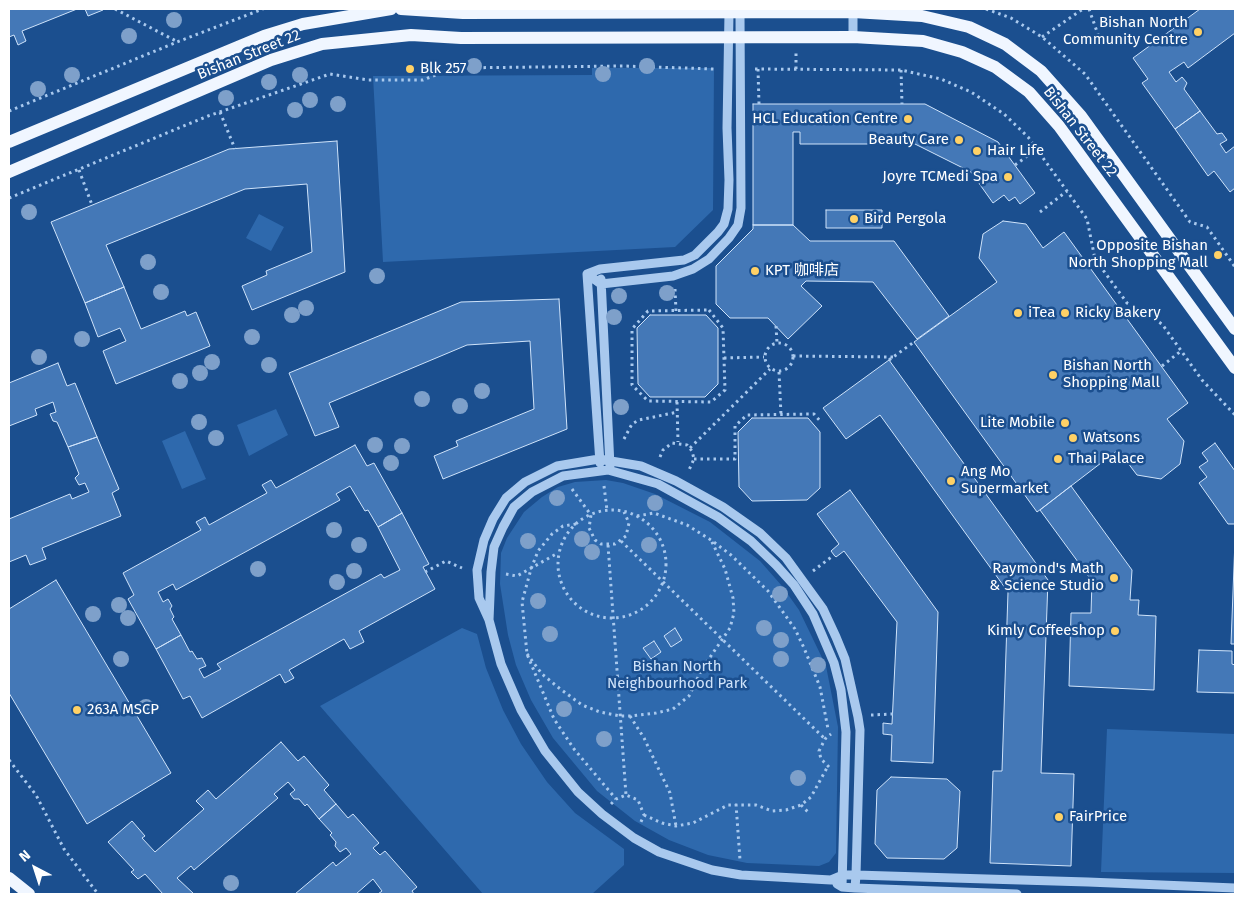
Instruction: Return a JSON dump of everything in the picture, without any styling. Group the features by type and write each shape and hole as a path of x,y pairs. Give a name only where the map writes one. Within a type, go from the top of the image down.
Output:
{"main road":[{"name":"Bishan Street 22","path":"9,142 264,36 303,24 391,9"},
{"name":"Bishan Street 22","path":"401,9 463,13 735,13 853,10 922,16 969,27 1005,44 1041,71 1081,116 1235,329"},
{"name":"Bishan Street 22","path":"9,172 271,60 322,44 411,35 461,38 852,37 923,41 962,52 995,67 1029,92 1058,126 1235,368"},
{"path":"9,878 29,894"}],"street":[{"path":"852,37 853,10"},
{"path":"587,274 600,269 684,260 695,254 718,232 728,208 727,128 729,70 734,37 735,13"},
{"path":"587,274 601,284 673,276 693,269 709,259 729,238 738,225 741,208 740,69 734,37"},
{"path":"600,269 608,467"},
{"path":"587,274 599,460"},
{"path":"842,887 843,875 846,770 845,716 834,663 813,614 794,585 751,541 718,517 658,484 608,467 599,460 557,466 525,482 506,498 493,518 484,540 477,570 479,598 489,620 501,664 521,710 546,751 578,792 602,814 634,838 659,852 712,870 741,876 831,880 843,875 856,875 1235,888"},
{"path":"489,620 494,547 514,507 532,492 563,476 608,467 641,466 676,480 723,507 760,533 786,558 802,579 822,610 846,659 858,717 855,888"},
{"path":"479,598 492,595"},
{"path":"831,880 842,887 855,888 1017,894"}],"path":[{"path":"115,9 177,42"},
{"path":"9,111 177,42 264,9"},
{"path":"986,9 1011,18 1042,37 1085,74 1190,222 1207,227 1235,266"},
{"path":"1042,37 1083,9"},
{"path":"1089,9 1101,43"},
{"path":"9,198 208,116 330,74 368,80 423,80 453,68 623,66 729,70"},
{"path":"740,69 901,70 941,79 971,92 1004,114 1028,137 1087,219 1095,259 1127,303 1162,324 1202,380 1235,415"},
{"path":"758,69 759,104"},
{"path":"901,70 902,104"},
{"path":"220,112 235,149"},
{"path":"1014,165 1037,149"},
{"path":"79,170 92,205"},
{"path":"1040,212 1067,191"},
{"path":"673,276 676,311"},
{"path":"709,310 723,328 725,390 711,402 648,401 632,385 632,328 648,311 676,311 709,310"},
{"path":"776,326 777,343"},
{"path":"889,360 914,342"},
{"path":"764,356 768,348 777,343"},
{"path":"764,356 770,369 779,372 791,366 793,356 790,348 777,343"},
{"path":"1162,366 1181,351"},
{"path":"724,358 764,356"},
{"path":"793,356 894,357"},
{"path":"690,448 770,369"},
{"path":"779,372 781,415"},
{"path":"677,402 678,442"},
{"path":"607,510 608,467 632,424 639,420 678,412"},
{"path":"694,459 735,459 735,426 746,415 814,414 821,422"},
{"path":"663,475 659,462 663,450 672,443 678,442 690,448 694,459 691,470 676,480"},
{"path":"563,476 591,515"},
{"path":"607,510 623,511 637,516 650,525 662,544 666,566 663,581 648,604 638,612 614,619 591,615 581,610 565,593 557,571 558,553 564,537 576,524 591,515 607,510"},
{"path":"591,515 589,521 591,535 595,540 608,545 621,541 626,536 629,523 623,511"},
{"path":"637,516 654,513 671,518 712,540 762,585 795,629 820,687 829,735"},
{"path":"576,524 563,526 552,534 538,551 531,569 522,602 527,654 554,719 579,756 616,799"},
{"path":"527,654 542,674 582,705 620,716 656,713 673,709 688,696 702,669 730,628 734,598 726,569 712,540"},
{"path":"621,541 825,739"},
{"path":"608,545 626,795"},
{"path":"802,579 834,555"},
{"path":"858,717 893,714"},
{"path":"630,716 644,738 670,793 676,826"},
{"path":"9,760 36,795 64,849 98,894"},
{"path":"602,814 616,799 626,795 638,800 644,815 662,823 676,826 693,823 718,808 736,804 756,805 772,810 801,805 816,792 828,766"},
{"path":"736,804 741,876"},
{"path":"801,805 810,814"},
{"path":"634,838 644,815"}],"green space":[{"path":"592,68 714,68 713,210 675,247 383,262 373,76 592,75"},
{"path":"259,214 284,227 271,251 246,238"},
{"path":"276,409 288,435 249,456 237,425"},
{"path":"185,431 206,479 182,489 162,441"},
{"name":"Bishan North Neighbourhood Park","path":"606,480 623,483 655,494 710,522 760,561 782,586 799,610 826,666 838,727 836,853 829,862 819,866 747,863 708,855 669,840 635,821 597,791 553,738 531,700 516,665 508,635 500,584 501,553 507,538 524,512 542,497 558,487 575,482"},
{"path":"462,628 477,634 486,668 503,710 521,744 547,782 575,813 624,849 624,865 592,894 483,894 320,706"},
{"path":"1107,729 1235,734 1235,873 1101,872"}],"building":[{"path":"9,9 77,9 22,31 26,41 18,45 14,35 9,37"},
{"path":"85,9 102,9 103,10 88,16"},
{"path":"1200,9 1235,9 1235,33 1188,68 1184,62 1169,72 1176,82 1182,77 1187,83 1184,89 1200,111 1175,129 1142,83 1148,79 1133,58"},
{"path":"753,104 925,104 998,142 1035,193 1020,204 1015,197 1009,201 1004,195 993,203 971,172 915,144 800,144 800,132 793,132 793,225 753,225"},
{"path":"1200,111 1217,134 1222,133 1227,140 1220,144 1226,153 1235,146 1235,188 1230,192 1214,171 1208,176 1175,129"},
{"path":"337,141 345,272 252,310 242,286 267,275 266,271 312,252 307,184 245,189 106,245 124,287 85,303 51,222 229,149"},
{"name":"Bird Pergola","path":"826,210 882,210 882,228 826,228"},
{"name":"Bishan North Shopping Mall","path":"1003,221 1026,224 1043,248 1064,232 1188,403 1167,419 1184,441 1180,464 1161,479 1137,475 1118,450 1037,512 914,342 997,282 979,258 983,234"},
{"path":"753,225 793,225 810,241 894,241 949,316 917,339 873,282 806,281 801,286 822,306 788,339 768,318 730,318 716,304 716,266 753,229"},
{"path":"124,287 141,329 185,311 187,316 196,312 210,346 116,384 103,351 126,341 120,328 98,337 85,303"},
{"path":"559,299 567,429 443,479 434,456 458,446 456,441 534,409 530,341 467,345 329,403 339,427 315,436 289,373 461,302"},
{"path":"650,315 706,315 718,328 718,384 705,397 650,397 638,384 637,328"},
{"path":"889,360 1048,580 1041,773 1074,774 1071,866 990,863 993,771 1002,771 1008,592 880,415 846,439 823,408"},
{"path":"58,363 67,386 75,383 97,437 68,447 57,422 53,421 50,414 56,412 53,402 35,409 37,415 9,426 9,383"},
{"path":"752,418 808,418 820,432 820,488 807,500 752,501 739,487 738,432"},
{"path":"97,437 119,489 112,493 121,516 42,548 46,559 30,565 26,555 9,562 9,519 70,494 72,499 89,492 85,483 79,485 75,478 79,474 68,447"},
{"path":"1215,443 1235,471 1235,524 1228,524 1199,483 1207,477 1199,467 1208,461 1202,453"},
{"path":"355,445 367,466 374,463 402,513 378,527 368,510 365,511 350,486 336,494 340,500 176,590 173,584 158,592 163,602 168,599 172,606 170,609 174,617 172,619 181,635 156,649 128,599 134,595 123,573 201,530 196,522 205,517 209,525 267,493 262,485 271,480 276,488"},
{"path":"1071,486 1132,570 1130,600 1139,600 1138,615 1156,616 1154,690 1069,686 1071,613 1091,613 1092,581 1040,510"},
{"path":"850,490 938,612 933,763 891,761 892,735 883,734 883,723 892,724 897,622 844,551 836,557 831,551 839,544 817,514"},
{"path":"402,513 429,564 423,567 435,589 359,631 364,642 350,649 344,639 289,670 294,678 285,683 280,674 202,718 190,696 183,699 156,649 181,635 190,652 192,651 197,659 202,658 206,666 199,669 204,678 221,669 217,664 381,574 384,578 400,570 378,527"},
{"path":"1235,540 1235,644 1231,644"},
{"name":"263A MSCP","path":"56,580 171,773 87,824 9,693 9,609"},
{"path":"675,628 682,640 671,647 664,636"},
{"path":"654,641 661,652 651,659 643,648"},
{"path":"1199,650 1232,651 1232,664 1235,665 1235,693 1197,692"},
{"path":"281,742 298,761 304,756 329,785 324,790 336,804 319,819 307,804 305,806 299,799 294,799 290,794 295,790 288,782 274,794 278,798 194,870 191,866 177,878 194,894 163,894 145,874 138,879 131,872 134,870 108,842 132,821 145,836 142,838 155,852 204,809 196,801 208,790 216,799"},
{"path":"891,777 947,779 960,791 957,848 944,859 887,858 875,844 877,790"},
{"path":"336,804 348,818 353,814 379,843 373,848 380,855 385,851 417,887 412,891 414,894 378,894 382,891 373,879 356,894 295,894 333,862 336,866 351,854 346,848 340,852 335,846 336,842 330,835 332,833 319,819"}],"place":[{"name":"Bishan North Community Centre","path":"1198,32"},
{"name":"Blk 257","path":"410,69"},
{"name":"HCL Education Centre","path":"908,119"},
{"name":"Beauty Care","path":"959,140"},
{"name":"Hair Life","path":"977,151"},
{"name":"Joyre TCMedi Spa","path":"1008,177"},
{"name":"Bird Pergola","path":"854,219"},
{"name":"Opposite Bishan North Shopping Mall","path":"1218,255"},
{"name":"KPT 咖啡店","path":"755,271"},
{"name":"iTea","path":"1018,313"},
{"name":"Ricky Bakery","path":"1065,313"},
{"name":"Bishan North Shopping Mall","path":"1053,375"},
{"name":"Lite Mobile","path":"1065,423"},
{"name":"Watsons","path":"1073,438"},
{"name":"Thai Palace","path":"1058,459"},
{"name":"Ang Mo Supermarket","path":"951,481"},
{"name":"Raymond's Math & Science Studio","path":"1114,578"},
{"name":"Kimly Coffeeshop","path":"1115,631"},
{"name":"263A MSCP","path":"77,710"},
{"name":"FairPrice","path":"1059,817"}]}
